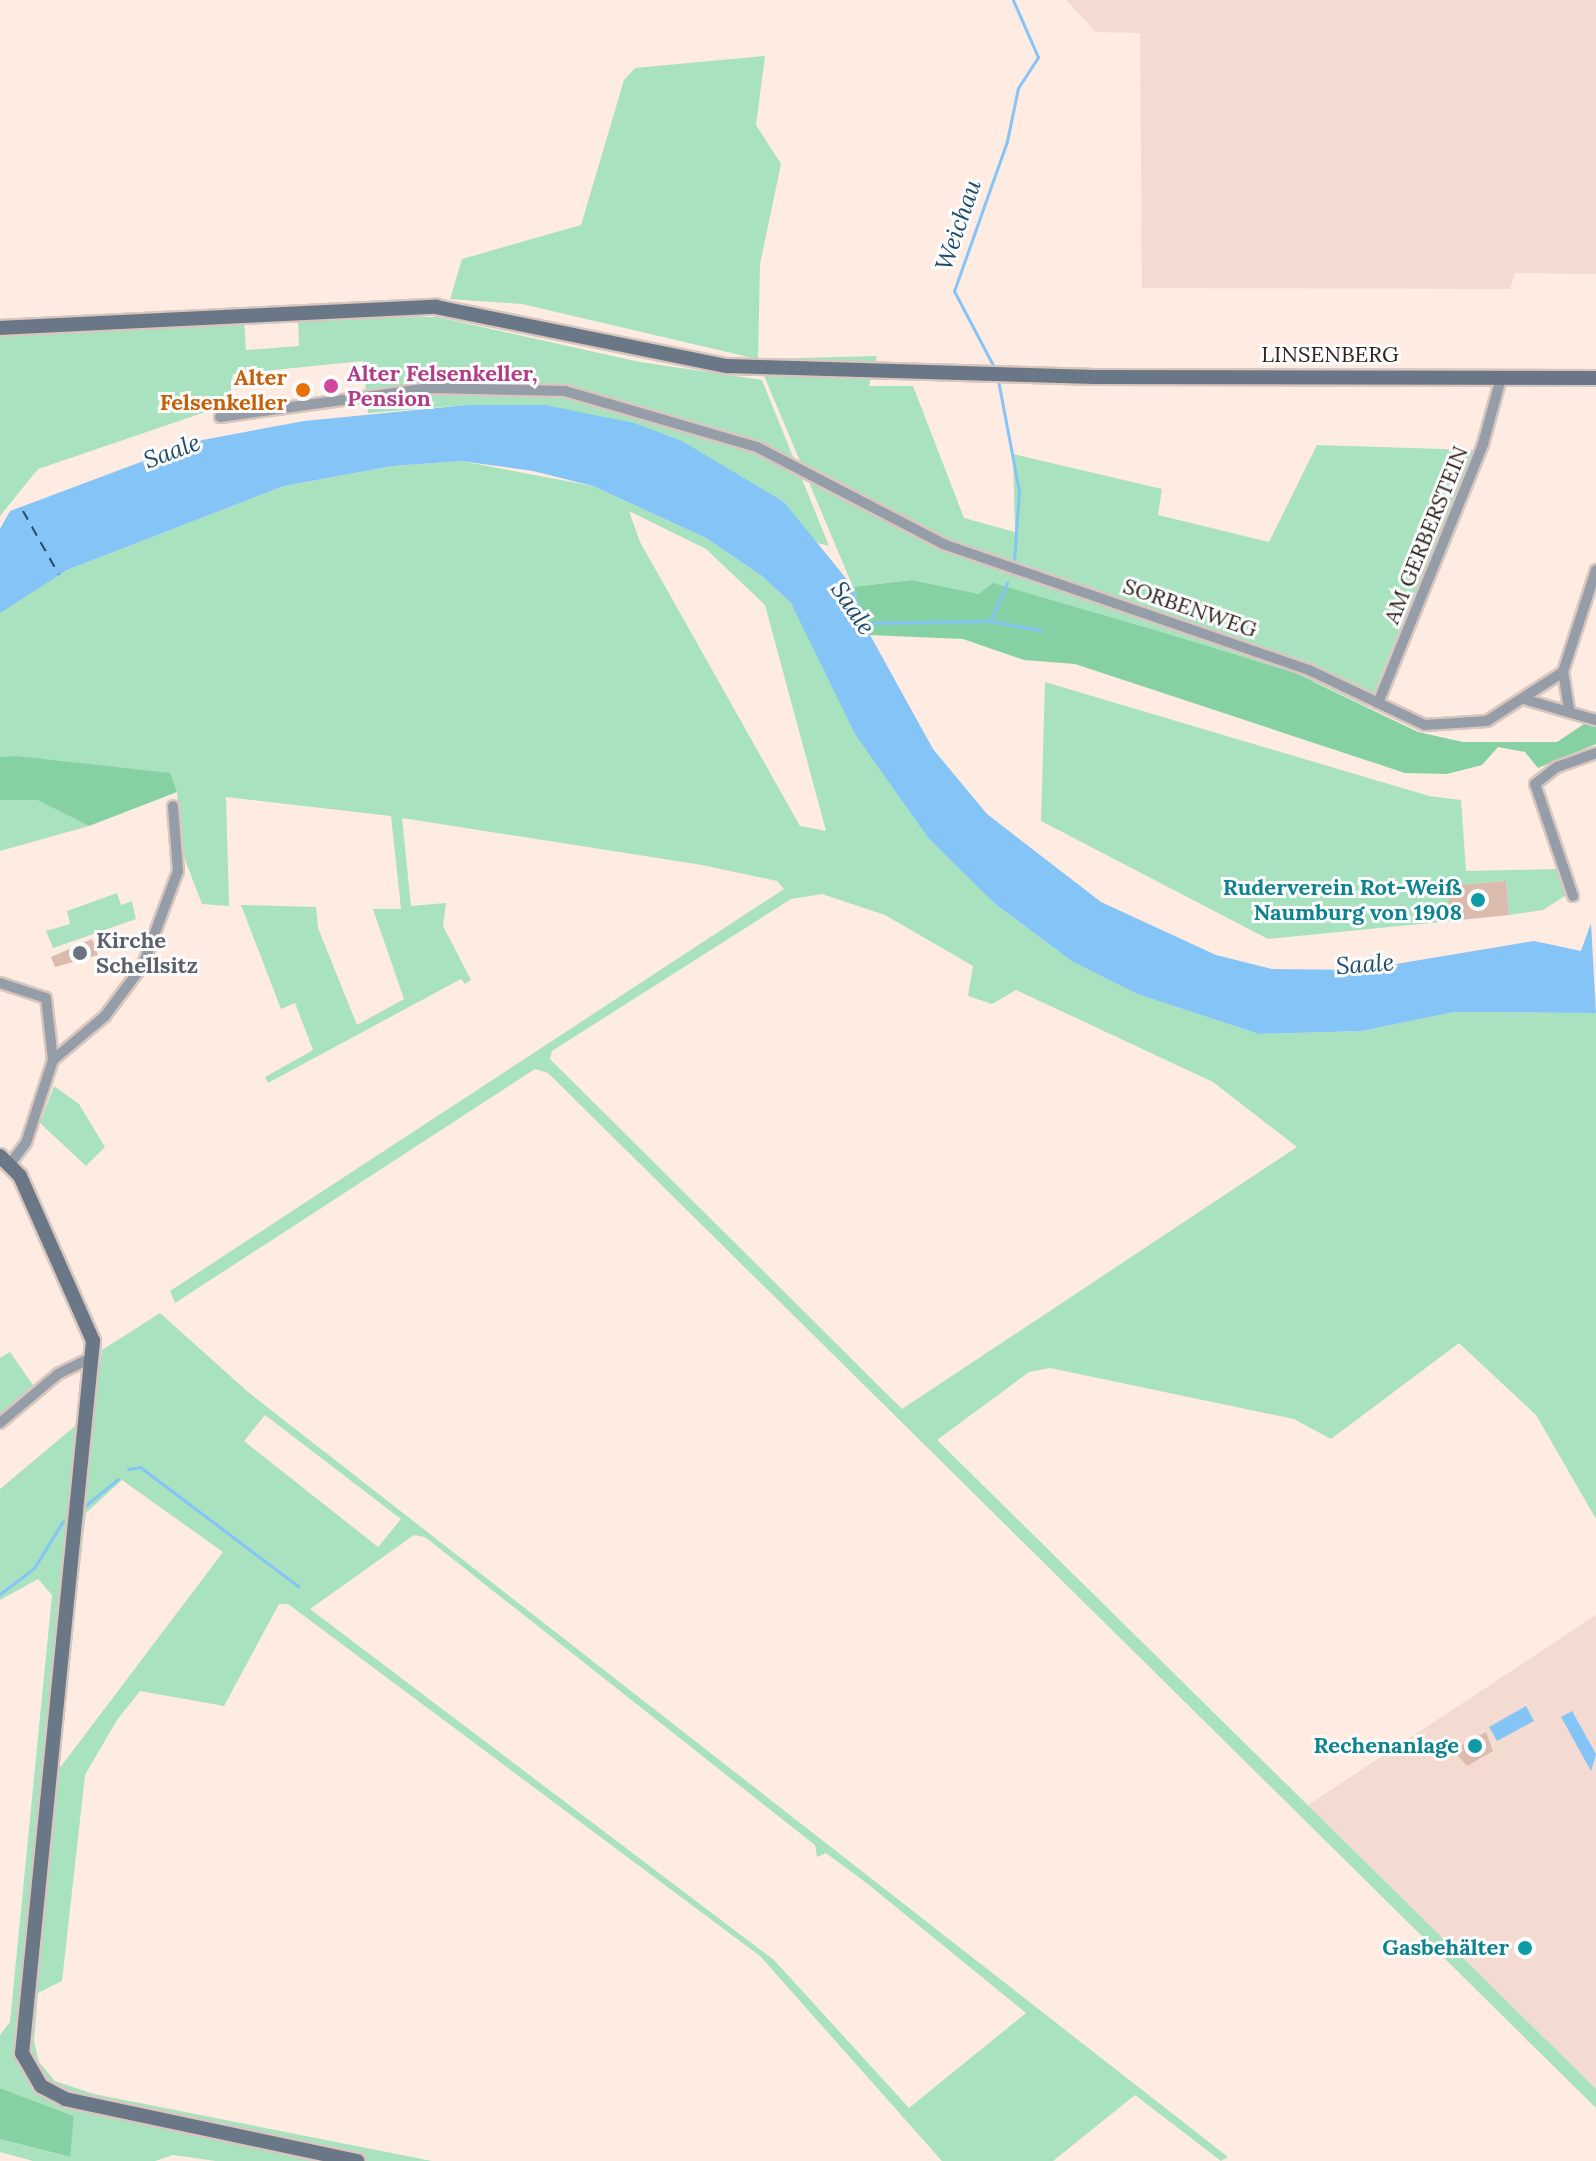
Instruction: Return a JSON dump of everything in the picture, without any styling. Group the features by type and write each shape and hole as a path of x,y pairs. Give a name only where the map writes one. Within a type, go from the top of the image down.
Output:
{"main road":[{"name":"LINSENBERG","path":"0,328 448,307 713,365 1065,375 1596,378"},
{"path":"5,1160 90,1324 91,1358 22,2053 41,2086 65,2099 357,2161"}],"street":[{"name":"AM GERBERSTEIN","path":"1378,703 1483,444 1501,378"},
{"name":"SORBENWEG","path":"220,417 428,388 530,387 730,438 840,490 943,544 1309,670 1416,723 1450,728 1487,721 1527,700 1563,672"},
{"path":"1569,709 1563,672 1596,570"},
{"path":"1527,700 1569,709 1596,720"},
{"path":"1573,896 1535,784 1557,767 1596,753"},
{"path":"53,1060 105,1016 143,965 178,871 173,806"},
{"path":"0,983 46,998 53,1060 26,1143 5,1160"},
{"path":"0,1423 58,1374 91,1358"}],"shaded area":[{"path":"1066,0 1596,0 1596,274 1515,273 1510,289 1142,288 1140,33 1096,32"},
{"path":"1596,1615 1596,2089 1308,1805"}],"green space":[{"path":"765,56 756,125 781,164 760,264 758,359 877,356 869,386 913,386 964,518 1015,532 1013,454 1162,489 1158,515 1269,542 1317,445 1473,450 1368,707 1315,682 979,594 912,580 853,587 757,359 522,304 450,299 462,259 581,225 624,80 635,68"},
{"path":"437,317 640,362 762,380 829,546 814,542 784,502 467,405 368,413 363,361 233,374 229,404 38,469 0,516 0,337 244,320 246,350 299,346 298,318"},
{"path":"461,461 593,486 706,538 762,576 791,603 929,839 995,904 1073,962 1137,994 1259,1034 1362,1031 1454,1012 1596,1013 1596,1519 1536,1415 1459,1343 1331,1439 1294,1419 1050,1368 1029,1372 937,1440 1596,2089 1596,2108 548,1073 535,1069 175,1303 170,1291 784,889 777,881 702,865 402,818 411,906 446,903 443,926 471,980 465,984 461,979 268,1083 265,1077 313,1050 295,1003 281,1009 241,905 316,907 318,928 357,1025 404,999 373,909 401,909 391,816 226,797 229,906 202,904 184,857 177,792 0,757 0,613 67,570 284,486 393,466","holes":["629,511 706,549 765,605 826,831 800,826 640,542","822,894 885,915 973,966 968,996 992,1004 1016,990 1213,1082 1297,1147 902,1409 550,1059 552,1051 791,899"]},
{"path":"912,580 979,594 993,583 1168,634 1295,673 1418,732 1463,742 1557,742 1596,716 1596,744 1538,768 1525,752 1498,747 1482,765 1447,774 1405,773 1075,664 1024,660 963,639 870,635 853,587"},
{"path":"1045,682 1429,796 1461,800 1466,871 1558,869 1568,894 1543,910 1509,915 1506,881 1448,886 1451,921 1268,939 1041,821"},
{"path":"16,756 170,773 177,792 89,826 37,800 0,800 0,757"},
{"path":"0,800 37,800 89,826 0,851"},
{"path":"117,893 121,905 132,901 136,919 53,948 46,931 70,924 67,911"},
{"path":"54,1086 79,1104 105,1147 86,1166 40,1123"},
{"path":"160,1313 248,1392 1228,2157 1221,2161 1135,2095 1053,2161 942,2161 760,1956 288,1604 279,1604 224,1706 140,1691 117,1720 85,1775 62,1981 38,1993 34,2041 39,2062 55,2081 94,2094 432,2161 216,2161 173,2155 155,2161 33,2161 0,2152 0,2139 69,2157 74,2116 0,2088 0,2035 10,2022 52,1595 38,1579 0,1600 0,1489 93,1411 102,1350","holes":["265,1415 401,1519 378,1547 244,1441","122,1480 223,1552 56,1773 86,1513","414,1535 425,1537 815,1845 817,1857 826,1853 869,1885 1026,2013 909,2108 774,1960 310,1609"]},
{"path":"10,1352 33,1385 0,1416 0,1358"},
{"path":"0,2088 74,2116 70,2157 0,2139"}],"water":[{"name":"Saale","path":"467,405 545,405 634,423 682,441 784,502 853,587 870,635 933,749 987,814 1101,902 1216,955 1272,969 1360,970 1534,941 1581,951 1591,923 1596,1013 1454,1012 1362,1031 1259,1034 1137,994 1073,962 995,904 929,839 855,734 791,603 762,576 706,538 593,486 533,471 461,461 393,466 284,486 67,570 0,613 0,529 10,511 197,441 304,421"},
{"path":"1526,1706 1534,1721 1497,1741 1489,1727"},
{"path":"1572,1711 1596,1754 1591,1771 1561,1717"}],"building":[{"name":"Ruderverein Rot-Weiß Naumburg von 1908","path":"1506,881 1509,915 1451,921 1447,886"},
{"name":"Kirche Schellsitz","path":"92,939 98,955 55,967 51,957"},
{"name":"Rechenanlage","path":"1486,1732 1493,1751 1467,1766 1453,1750"},
{"name":"Gasbehälter","path":"1521,1937 1529,1937 1535,1947 1529,1957 1521,1957 1515,1951 1515,1943"}],"waterway":[{"name":"Weichau","path":"995,369 954,291 1007,141 1018,88 1038,57 1013,0"},
{"name":"Weichau","path":"998,380 1019,491 1014,560"},
{"name":"Weichau","path":"990,621 1007,583"},
{"name":"Weichau","path":"865,623 990,621 1040,630"},
{"path":"128,1469 140,1467 298,1586"},
{"path":"86,1505 118,1479"},
{"path":"0,1594 34,1568 63,1521"}],"ferry route":[{"path":"23,511 59,575"}],"place":[{"name":"Alter Felsenkeller, Pension","path":"331,386"},
{"name":"Alter Felsenkeller","path":"303,390"},
{"name":"Ruderverein Rot-Weiß Naumburg von 1908","path":"1478,900"},
{"name":"Kirche Schellsitz","path":"80,953"},
{"name":"Rechenanlage","path":"1475,1746"},
{"name":"Gasbehälter","path":"1525,1948"}]}
